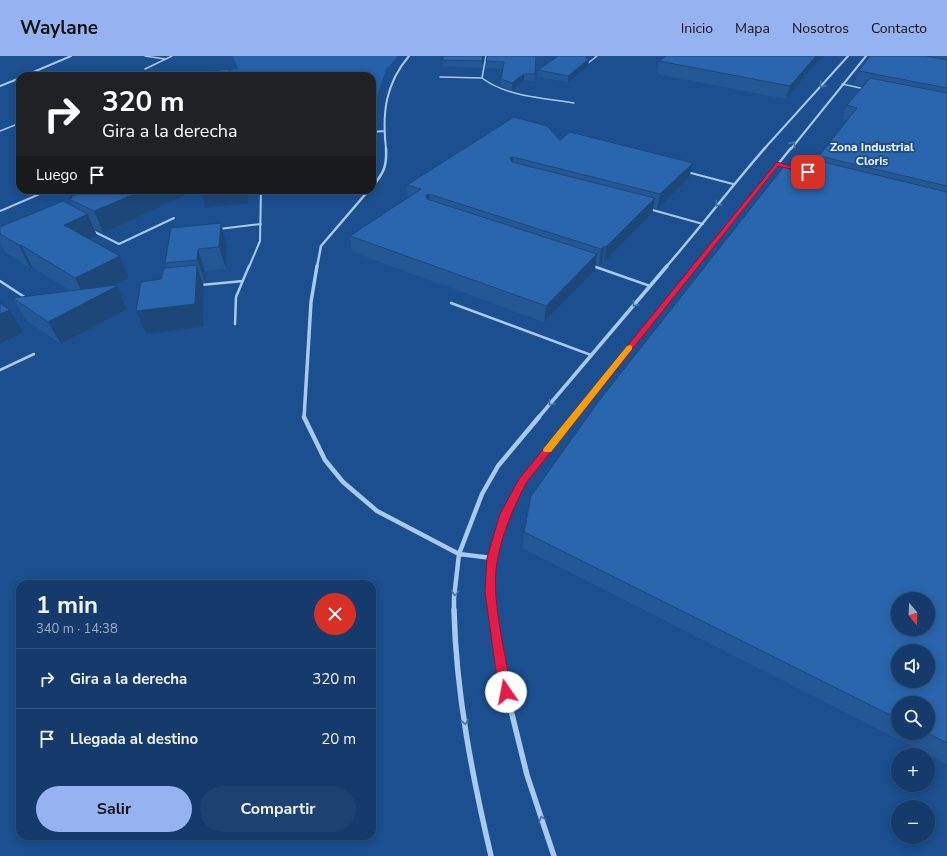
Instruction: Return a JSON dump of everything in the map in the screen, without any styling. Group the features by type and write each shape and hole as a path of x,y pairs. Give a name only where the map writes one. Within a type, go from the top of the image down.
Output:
{"street":[{"path":"33,72 71,56"},
{"path":"376,182 387,163 384,131 385,104 398,69 409,56"},
{"path":"491,856 482,817 463,714 455,640 454,598 459,554 482,494 498,466 703,224 733,184 848,56"},
{"path":"554,856 527,776 503,678 490,592 492,558 505,514 522,481 777,164 842,84 867,56"},
{"path":"0,86 16,80"},
{"path":"376,132 384,131"},
{"path":"777,164 785,166"},
{"path":"366,194 321,246 311,302 304,418 325,460 343,482 377,511 459,554 492,558"}],"lane":[{"path":"145,56 166,59"},
{"path":"145,69 172,56"},
{"path":"482,78 486,56"},
{"path":"587,64 597,56"},
{"path":"440,77 482,78 487,83 511,91 574,102"},
{"path":"842,84 866,89"},
{"path":"0,132 16,125"},
{"path":"687,172 733,184"},
{"path":"0,211 39,194"},
{"path":"235,324 236,297 260,241 261,194"},
{"path":"643,208 703,224"},
{"path":"91,230 119,244 174,218"},
{"path":"217,229 261,224"},
{"path":"591,266 650,286"},
{"path":"0,281 31,301"},
{"path":"195,286 243,281"},
{"path":"451,303 591,355"},
{"path":"0,370 34,354"}],"shaded area":[{"path":"233,56 398,56 386,70 376,99 376,72 217,72 238,69"}],"building":[{"path":"444,56 483,56 482,61 442,60"},
{"path":"487,56 536,56 535,74 524,74 512,83 501,79 504,62 486,61"},
{"path":"558,56 586,56 586,58 589,59 568,76 538,70"},
{"path":"666,56 816,56 790,86 659,61"},
{"path":"870,56 926,56 947,60 947,88 859,71"},
{"path":"229,69 230,72 204,72"},
{"path":"870,78 947,93 947,186 819,156 857,108 847,105"},
{"path":"514,117 547,126 560,140 570,132 693,163 660,194 513,157 510,158 512,162 655,198 606,247 605,246 601,249 429,194 426,195 427,199 597,254 546,306 350,236 421,189 407,185"},
{"path":"815,160 947,192 947,743 935,737 935,696 891,696 891,716 524,532 531,496 598,402 785,165 807,170"},
{"path":"77,194 134,194 94,211 69,199 72,198 70,197"},
{"path":"63,201 88,214 64,225 120,256 75,278 0,234 0,227"},
{"path":"221,223 219,247 198,249 197,260 165,263 171,228"},
{"path":"197,265 195,304 136,311 141,282 161,279 164,268"},
{"path":"117,285 48,322 13,298"},
{"path":"0,303 10,310 0,314"}],"slow traffic":[{"path":"547,450 630,347"}],"district":[{"name":"Zona Industrial Cloris","path":"872,154"}],"route":[{"path":"506,692 490,592 492,558 505,514 522,481 777,164 808,172"}]}
